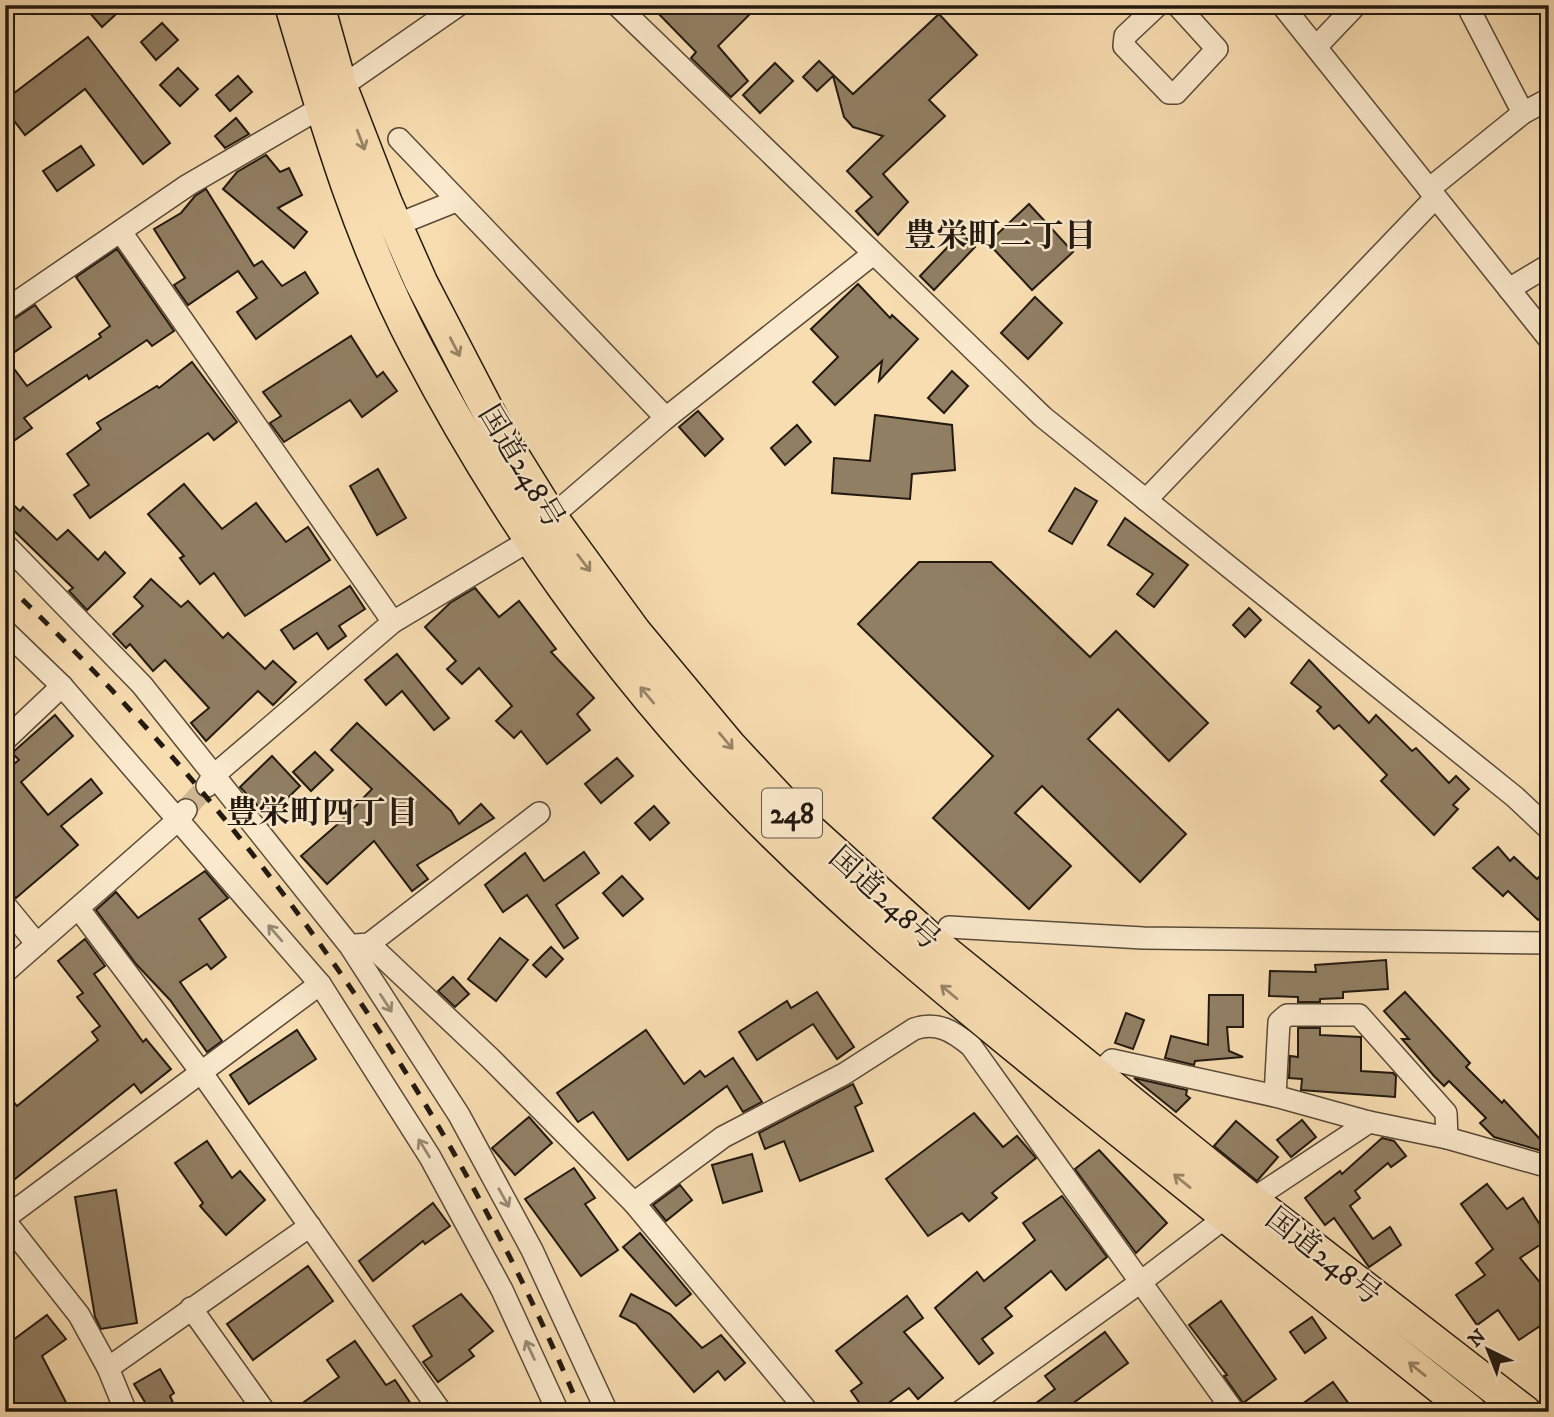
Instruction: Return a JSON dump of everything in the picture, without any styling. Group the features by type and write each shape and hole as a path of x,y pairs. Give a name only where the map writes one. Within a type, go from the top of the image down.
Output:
{"highway":[{"name":"国道248号","path":"291,5 331,97 396,225 421,282 502,438 551,517 635,632 730,747 800,822 938,946 1253,1201 1525,1412"},
{"name":"国道248号","path":"318,5 331,97 360,226 416,347 530,540 643,690 708,766 766,826 897,949 979,1035 1226,1217 1471,1412"}],"street":[{"path":"5,310 188,185 331,97 459,5"},
{"path":"617,5 1043,417 1516,797 1549,829"},
{"path":"1158,5 1125,36 1124,46 1169,93 1176,93 1217,49 1177,5"},
{"path":"1282,5 1549,339"},
{"path":"1316,47 1356,5"},
{"path":"1466,5 1523,113"},
{"path":"1146,500 1432,193 1523,113 1549,99"},
{"path":"399,139 666,418"},
{"path":"396,225 456,201"},
{"path":"121,232 393,622"},
{"path":"209,781 393,622 530,540 551,517 666,418 873,254"},
{"path":"1509,289 1549,265"},
{"path":"5,544 142,685 209,781 359,945 490,1058 634,1203 808,1412"},
{"path":"5,631 62,686 182,814 320,985 430,1157 502,1290 558,1412"},
{"path":"5,740 62,686"},
{"path":"359,945 539,813"},
{"path":"5,972 79,909 182,814"},
{"path":"5,905 37,944"},
{"path":"79,909 201,1072 441,1412"},
{"path":"949,927 1143,938 1549,943"},
{"path":"359,945 459,1115 531,1250 607,1412"},
{"path":"127,1412 108,1368 79,1315 5,1220 320,985"},
{"path":"1275,1096 1279,1022 1287,1015 1359,1015 1446,1113 1447,1138"},
{"path":"634,1203 723,1137 844,1074 914,1029 924,1026 944,1027 979,1035 1142,1281 1234,1412"},
{"path":"1097,1075 1112,1060 1275,1096 1369,1122 1447,1138 1549,1167"},
{"path":"960,1412 1226,1217 1369,1122"},
{"path":"108,1368 310,1226"},
{"path":"191,1308 265,1412"}],"building":[{"path":"83,5 126,5 102,27"},
{"path":"650,5 759,5 718,46 748,81 731,97 691,58 696,52"},
{"path":"939,14 977,55 929,100 945,116 883,174 908,202 878,235 856,211 872,197 847,171 883,136 853,127 844,117 833,76 817,91 803,77 819,61 853,94"},
{"path":"162,23 178,40 156,60 141,42"},
{"path":"88,37 170,143 143,164 85,89 25,135 5,109 5,100"},
{"path":"775,63 793,81 760,113 743,95"},
{"path":"178,68 198,89 180,106 160,85"},
{"path":"238,76 252,92 230,111 216,95"},
{"path":"236,118 249,134 225,148 215,136"},
{"path":"81,146 94,165 57,191 43,171"},
{"path":"266,155 280,172 289,168 302,195 278,208 307,232 294,248 223,189 237,172"},
{"path":"206,189 254,266 262,261 282,286 305,272 318,293 256,339 237,312 257,298 238,271 188,305 174,285 185,278 154,229 181,213 195,196"},
{"path":"1029,204 1073,252 1032,290 988,243"},
{"path":"961,233 975,247 934,290 920,276"},
{"path":"117,249 174,331 152,346 147,340 89,379 87,375 24,418 32,428 5,447 5,325 35,305 51,327 6,358 27,386 101,337 99,334 110,326 76,277"},
{"path":"858,284 890,318 892,315 918,339 879,381 882,361 835,405 813,382 838,357 811,329"},
{"path":"1035,297 1062,323 1028,359 1001,333"},
{"path":"351,336 377,377 383,372 397,391 362,417 350,400 284,442 270,423 281,416 263,392"},
{"path":"192,362 237,422 214,440 208,433 90,518 74,495 89,485 67,454 101,429 97,423 157,386 159,388"},
{"path":"952,371 968,386 944,413 928,398"},
{"path":"698,411 723,439 705,456 679,427"},
{"path":"875,415 952,425 955,470 912,474 910,499 832,493 834,458 870,461"},
{"path":"797,425 811,442 785,465 771,448"},
{"path":"378,469 406,518 377,535 350,486"},
{"path":"184,484 222,529 256,503 286,542 308,527 330,560 245,616 214,573 200,584 180,558 184,556 148,514"},
{"path":"1075,488 1097,501 1072,544 1049,531"},
{"path":"5,497 20,511 23,507 57,540 68,530 98,560 105,552 125,573 87,610 69,591 73,588 5,522"},
{"path":"1125,518 1188,565 1154,607 1137,594 1153,574 1108,545"},
{"path":"919,562 991,562 1090,657 1116,631 1208,723 1169,761 1118,709 1088,739 1186,834 1140,882 1042,786 1015,813 1071,866 1029,909 933,818 993,756 858,624"},
{"path":"151,579 181,607 188,601 223,638 228,633 265,669 273,661 296,682 273,705 258,691 206,741 191,723 209,708 165,660 153,671 130,644 126,648 113,634 143,606 134,597"},
{"path":"350,586 365,609 339,626 346,636 328,649 317,633 294,649 281,630"},
{"path":"475,588 499,617 519,601 556,649 551,652 594,698 577,714 590,730 547,764 521,731 514,738 496,721 512,706 479,668 462,684 447,669 456,661 425,627 450,603"},
{"path":"1249,608 1261,620 1245,637 1233,625"},
{"path":"397,654 449,718 434,730 402,691 386,705 365,680"},
{"path":"1309,660 1369,723 1376,715 1412,751 1416,748 1449,783 1456,776 1469,789 1453,805 1458,809 1434,835 1381,781 1387,775 1339,725 1334,729 1317,711 1321,707 1291,683"},
{"path":"55,715 73,736 21,782 48,815 91,779 102,793 61,826 78,845 16,898 5,890 5,762 10,767 19,760 12,753"},
{"path":"357,723 451,811 459,824 481,804 494,818 417,865 428,879 412,891 374,841 327,884 301,856 372,789 331,750"},
{"path":"315,752 333,770 311,791 293,772"},
{"path":"272,756 300,786 268,817 240,787"},
{"path":"617,758 633,776 601,803 585,784"},
{"path":"654,806 669,823 650,840 635,823"},
{"path":"1498,847 1510,861 1514,857 1537,879 1549,867 1549,910 1538,920 1508,891 1503,896 1473,868"},
{"path":"584,852 599,873 556,905 578,938 564,948 527,895 503,912 485,885 525,853 544,881"},
{"path":"205,871 228,898 199,919 226,957 211,969 207,964 180,982 222,1041 207,1052 170,1000 136,964 96,910 116,892 138,918"},
{"path":"622,876 643,899 623,916 603,893"},
{"path":"500,938 528,960 496,1001 468,979"},
{"path":"85,939 105,966 94,974 143,1042 146,1039 171,1069 141,1093 134,1084 5,1187 5,1091 17,1106 98,1040 92,1032 100,1026 77,997 83,993 58,961"},
{"path":"551,947 563,959 546,977 533,965"},
{"path":"1386,960 1388,989 1343,992 1343,998 1320,999 1320,1002 1298,1002 1298,997 1269,996 1270,971 1316,972 1315,965"},
{"path":"453,977 469,994 455,1007 438,991"},
{"path":"817,992 854,1047 837,1059 813,1024 757,1060 739,1032 787,1001 791,1008"},
{"path":"1405,992 1470,1063 1466,1067 1502,1103 1504,1100 1549,1149 1549,1153 1494,1137 1480,1123 1486,1118 1449,1081 1444,1086 1434,1076 1402,1039 1409,1039 1384,1011"},
{"path":"1209,995 1243,995 1243,1027 1227,1027 1229,1051 1243,1057 1195,1061 1194,1065 1165,1058 1171,1036 1208,1045"},
{"path":"1126,1013 1144,1020 1133,1049 1115,1043"},
{"path":"1298,1028 1320,1028 1320,1035 1361,1037 1361,1071 1393,1073 1396,1076 1395,1097 1301,1090 1302,1079 1289,1078 1290,1056 1298,1057"},
{"path":"297,1030 316,1059 249,1104 230,1075"},
{"path":"646,1030 684,1084 700,1071 705,1077 733,1058 762,1102 743,1112 727,1086 628,1160 593,1112 578,1122 557,1093"},
{"path":"1134,1078 1187,1090 1186,1095 1190,1098 1176,1112"},
{"path":"853,1084 862,1103 855,1107 873,1151 800,1181 784,1141 765,1149 759,1133"},
{"path":"974,1113 1003,1147 1017,1136 1036,1158 992,1193 997,1198 969,1221 962,1213 928,1236 886,1179"},
{"path":"529,1117 552,1143 515,1175 492,1148"},
{"path":"1302,1120 1316,1137 1291,1157 1277,1140"},
{"path":"1236,1121 1278,1157 1257,1181 1214,1146"},
{"path":"1382,1138 1394,1141 1406,1156 1391,1167 1388,1163 1355,1191 1360,1198 1350,1206 1373,1239 1390,1227 1401,1245 1369,1267 1334,1218 1325,1225 1305,1198 1340,1171 1342,1174"},
{"path":"207,1141 232,1178 240,1171 265,1200 226,1235 200,1206 203,1203 175,1163"},
{"path":"1099,1150 1167,1223 1136,1253 1075,1169"},
{"path":"752,1154 762,1191 723,1203 712,1165"},
{"path":"574,1168 595,1198 585,1204 618,1250 581,1276 525,1199"},
{"path":"1487,1184 1507,1209 1523,1198 1549,1239 1520,1258 1542,1285 1549,1280 1549,1320 1519,1340 1498,1310 1477,1325 1456,1295 1485,1275 1476,1263 1493,1249 1461,1204"},
{"path":"680,1185 692,1200 666,1221 653,1205"},
{"path":"116,1190 137,1323 101,1329 95,1317 75,1197"},
{"path":"1062,1196 1107,1257 1066,1290 1051,1271 1005,1308 1012,1316 982,1339 993,1353 979,1364 935,1308 977,1272 984,1281 1035,1240 1023,1223"},
{"path":"433,1203 450,1226 425,1244 423,1241 373,1281 359,1261"},
{"path":"640,1233 691,1294 676,1306 623,1247"},
{"path":"308,1266 333,1301 253,1360 227,1324"},
{"path":"461,1294 493,1331 469,1350 474,1356 438,1382 423,1362 432,1356 413,1326"},
{"path":"631,1294 670,1314 702,1348 721,1335 745,1363 725,1380 718,1371 694,1392 636,1324 620,1316"},
{"path":"907,1296 923,1318 904,1332 943,1378 918,1399 909,1388 876,1412 866,1412 851,1391 862,1383 836,1351"},
{"path":"1221,1301 1276,1379 1243,1403 1224,1376 1227,1375 1189,1325"},
{"path":"47,1315 66,1339 42,1356 71,1412 16,1412 5,1391 5,1346"},
{"path":"1312,1317 1326,1338 1305,1353 1290,1332"},
{"path":"1105,1332 1128,1363 1061,1412 1024,1412 1055,1389 1045,1376"},
{"path":"355,1341 386,1385 395,1380 411,1404 399,1412 290,1412 339,1377 327,1360"},
{"path":"160,1369 174,1393 170,1396 177,1412 151,1412 134,1384"},
{"path":"1333,1382 1349,1404 1338,1412 1291,1412"}],"tunnel":[{"path":"187,808 206,787"}],"railway":[{"path":"5,583 95,672 180,766 261,865 336,968 407,1074 471,1184 529,1297 581,1412"}],"district":[{"name":"豊栄町二丁目","path":"1000,235"},
{"name":"豊栄町四丁目","path":"322,812"}]}
